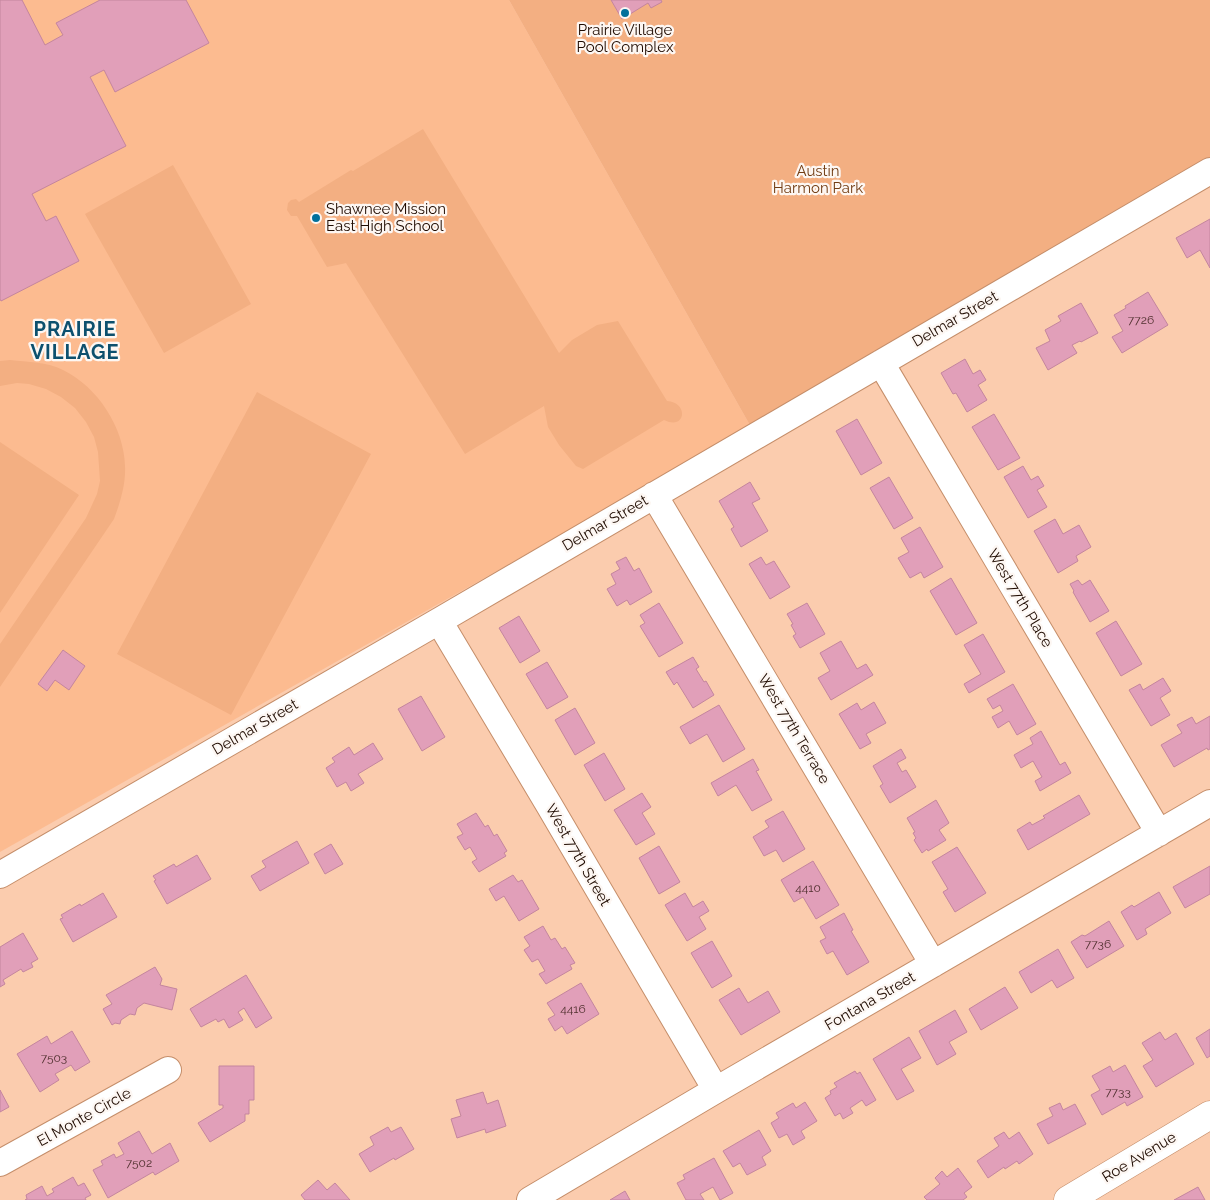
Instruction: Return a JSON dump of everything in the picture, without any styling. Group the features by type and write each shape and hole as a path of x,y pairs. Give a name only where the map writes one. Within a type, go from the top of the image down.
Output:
{"main road":[{"name":"Roe Avenue","path":"1068,1200 1208,1122"}],"street":[{"name":"Delmar Street","path":"0,875 1210,171"},
{"name":"West 77th Place","path":"881,363 1159,833"},
{"name":"West 77th Terrace","path":"654,495 932,964"},
{"name":"West 77th Street","path":"439,621 716,1090"},
{"name":"Fontana Street","path":"533,1199 716,1090 1210,803"},
{"name":"El Monte Circle","path":"0,1163 168,1070"}],"shaded area":[{"name":"Shawnee Mission East High School","path":"0,0 509,0 751,427 0,852"}],"green space":[{"name":"Austin Harmon Park","path":"509,0 1210,0 1210,163 751,427"},
{"path":"423,129 559,353 572,340 597,325 618,321 667,401 679,406 682,410 682,415 677,422 664,420 583,469 576,466 559,445 548,427 544,406 465,454 346,263 327,267 297,216 291,216 287,210 288,203 291,200 296,199 299,202"},
{"path":"173,165 251,304 164,353 85,214"},
{"path":"10,360 57,367 76,377 98,398 107,410 120,437 125,466 125,480 114,519 0,687 0,644 86,518 97,494 100,481 98,452 94,437 86,422 75,408 61,397 46,389 17,383 0,386 0,361"},
{"path":"257,392 371,454 231,715 117,654"},
{"path":"0,442 79,495 0,613"}],"building":[{"path":"0,0 22,0 45,45 63,35 56,23 100,0 186,0 209,43 115,92 104,70 90,77 126,146 32,194 46,221 56,216 79,261 1,301 0,299"},
{"name":"Prairie Village Pool Complex","path":"611,0 661,0 662,2 651,8 648,3 622,19"},
{"path":"1210,219 1210,268 1200,250 1187,258 1176,238"},
{"path":"1148,292 1168,325 1122,353 1112,337 1123,331 1114,315"},
{"path":"1081,303 1098,333 1072,345 1077,353 1048,370 1036,348 1050,341 1045,330 1061,321 1058,316"},
{"path":"965,359 973,374 980,370 986,380 978,385 987,400 967,412 956,393 953,394 941,373"},
{"path":"994,414 1020,458 998,470 972,427"},
{"path":"857,419 882,463 861,475 836,431"},
{"path":"1023,466 1031,480 1038,476 1044,486 1037,490 1047,507 1028,518 1004,477"},
{"path":"889,477 913,518 894,529 870,488"},
{"path":"750,482 760,499 752,503 768,531 741,547 731,529 734,527 719,501"},
{"path":"1055,519 1063,534 1079,525 1091,547 1076,556 1078,561 1058,573 1034,531"},
{"path":"920,527 943,567 924,578 921,572 910,578 898,558 909,552 901,538"},
{"path":"626,557 634,571 639,568 652,592 630,605 627,600 617,606 607,589 616,584 611,574 620,569 616,562"},
{"path":"761,557 766,565 774,561 790,587 770,599 749,564"},
{"path":"951,578 977,623 956,635 930,591"},
{"path":"1078,580 1082,585 1090,580 1109,611 1090,622 1070,584"},
{"path":"659,603 683,643 659,657 640,626 645,623 640,615"},
{"path":"807,603 825,634 800,648 793,636 796,634 787,614"},
{"path":"519,616 540,651 520,663 499,628"},
{"path":"1116,621 1142,664 1121,676 1096,633"},
{"path":"983,634 1005,672 969,693 964,684 981,674 964,645"},
{"path":"841,641 857,669 866,664 873,675 831,700 818,678 830,671 820,653"},
{"path":"63,650 85,666 69,690 55,680 47,691 38,684"},
{"path":"693,657 699,667 696,669 714,695 693,708 677,682 674,685 666,672"},
{"path":"547,662 568,697 547,709 526,674"},
{"path":"1163,678 1171,691 1160,698 1170,715 1151,726 1129,690 1140,684 1143,690"},
{"path":"1013,684 1036,724 1017,735 1009,721 998,728 992,717 1003,711 1000,705 993,709 987,699"},
{"path":"421,696 445,737 422,751 398,709"},
{"path":"874,702 886,723 866,734 871,743 860,749 839,714 857,703 861,710"},
{"path":"719,705 745,749 723,762 707,734 690,744 680,727"},
{"path":"575,708 595,743 575,755 555,720"},
{"path":"1210,716 1210,749 1208,750 1207,748 1174,767 1161,745 1182,733 1177,725 1192,717 1196,724"},
{"path":"1041,731 1060,765 1065,762 1071,773 1040,791 1035,781 1042,777 1033,761 1021,768 1014,755 1033,744 1030,738"},
{"path":"373,743 383,759 358,774 364,783 351,791 346,782 337,787 326,768 335,762 332,758 349,747 354,755"},
{"path":"901,749 906,758 897,763 902,772 906,770 916,787 890,803 880,786 883,784 873,766"},
{"path":"604,753 625,789 605,801 584,765"},
{"path":"753,759 759,770 756,771 772,800 752,811 736,785 718,796 711,783"},
{"path":"642,793 651,807 642,813 655,834 636,845 614,810"},
{"path":"1079,795 1090,814 1028,850 1017,830 1030,822 1032,825 1045,818 1043,816"},
{"path":"936,800 949,823 939,830 946,840 922,853 914,840 916,838 913,833 915,832 907,818"},
{"path":"783,811 805,849 783,862 776,850 764,856 753,837 769,827 765,821"},
{"path":"476,813 485,827 488,825 494,836 497,834 507,851 504,853 506,856 479,872 472,862 477,859 470,847 465,850 457,837 463,834 457,824"},
{"path":"297,841 309,863 260,891 251,876 266,867 262,861"},
{"path":"331,844 343,864 325,874 314,854"},
{"path":"659,846 680,882 659,894 639,858"},
{"path":"957,847 986,893 955,912 943,892 948,889 932,862"},
{"path":"197,855 211,879 167,904 153,876 174,864 176,867"},
{"path":"813,861 839,905 816,919 803,897 794,902 781,880"},
{"path":"1210,866 1210,894 1185,908 1173,887"},
{"path":"513,875 518,882 522,880 539,909 519,921 504,896 496,901 489,889"},
{"path":"1159,892 1171,913 1145,929 1147,934 1137,940 1121,912 1132,905 1134,907"},
{"path":"103,893 117,917 73,942 60,919 63,918 61,915"},
{"path":"685,893 693,907 703,901 709,911 699,917 706,929 687,941 665,905"},
{"path":"844,913 853,930 851,931 869,962 847,975 833,951 827,954 820,941 826,938 820,927"},
{"path":"1109,921 1124,946 1087,968 1071,942 1082,935 1085,936"},
{"path":"543,926 551,940 555,938 562,949 565,947 575,963 570,965 572,969 546,984 539,974 545,971 538,959 532,962 524,950 530,946 524,937"},
{"path":"23,933 38,959 31,963 33,967 23,972 21,969 3,980 5,984 0,987 0,947"},
{"path":"712,941 732,976 712,988 691,953"},
{"path":"1058,949 1074,978 1057,988 1052,980 1031,993 1019,972"},
{"path":"155,967 162,979 160,985 177,989 172,1010 144,1003 137,1008 135,1015 130,1014 121,1020 120,1024 115,1023 112,1025 103,1009 112,1004 106,995"},
{"path":"246,975 272,1018 256,1028 244,1008 238,1012 243,1020 229,1028 224,1019 218,1022 216,1019 201,1027 190,1009"},
{"path":"581,983 599,1014 567,1034 562,1026 555,1031 548,1019 555,1015 547,1003"},
{"path":"1005,987 1018,1008 981,1030 969,1009"},
{"path":"739,988 748,1003 768,991 780,1012 741,1035 719,1000"},
{"path":"955,1010 967,1032 949,1042 956,1054 937,1065 919,1031"},
{"path":"1210,1029 1210,1056 1207,1058 1196,1038"},
{"path":"72,1031 90,1062 75,1071 71,1065 55,1074 59,1080 40,1092 17,1054 47,1036 51,1044"},
{"path":"1160,1032 1165,1040 1176,1033 1194,1064 1156,1087 1143,1066 1153,1060 1142,1043"},
{"path":"909,1037 921,1058 901,1069 914,1091 897,1100 873,1059"},
{"path":"1125,1065 1143,1097 1127,1106 1125,1102 1102,1115 1091,1095 1100,1090 1092,1076 1110,1066 1113,1072"},
{"path":"219,1066 254,1066 254,1100 249,1100 249,1114 245,1114 245,1121 210,1142 198,1123 223,1108 223,1105 219,1105"},
{"path":"855,1071 857,1074 860,1072 876,1100 866,1106 862,1100 850,1108 853,1113 843,1119 840,1113 835,1116 825,1098 831,1094 830,1091 837,1087 834,1083"},
{"path":"0,1090 9,1107 0,1112"},
{"path":"483,1092 487,1104 498,1100 506,1126 486,1133 485,1129 457,1138 451,1119 461,1116 456,1100"},
{"path":"805,1102 817,1121 801,1131 805,1138 793,1145 787,1134 779,1138 771,1123 779,1118 776,1113 793,1103 796,1108"},
{"path":"1060,1103 1063,1110 1075,1104 1086,1124 1048,1144 1037,1124 1053,1116 1049,1108"},
{"path":"388,1127 391,1132 401,1127 414,1149 370,1172 359,1154 374,1145 370,1137"},
{"path":"759,1130 771,1151 762,1157 766,1165 747,1175 740,1163 733,1167 723,1151"},
{"path":"139,1131 152,1154 170,1143 179,1161 155,1175 153,1172 108,1198 93,1170 103,1165 101,1161 114,1154 116,1158 124,1154 118,1143"},
{"path":"1004,1132 1009,1139 1019,1132 1033,1154 1019,1164 1017,1161 988,1178 977,1161 999,1146 994,1138"},
{"path":"714,1158 733,1193 720,1200 713,1187 700,1194 704,1200 686,1200 677,1183 685,1179 683,1175"},
{"path":"958,1168 972,1187 964,1193 967,1197 963,1200 927,1200 924,1197 940,1184 935,1178 942,1171 947,1177"},
{"path":"73,1177 78,1186 84,1183 91,1195 85,1198 86,1200 25,1200 27,1199 26,1195 42,1186 47,1196 54,1192 52,1189"},
{"path":"318,1180 327,1190 335,1183 350,1200 305,1200 301,1195"},
{"path":"1198,1187 1205,1200 1174,1200"},
{"path":"625,1191 630,1200 610,1200"}],"place":[{"name":"Prairie Village Pool Complex","path":"625,13"},
{"name":"Shawnee Mission East High School","path":"316,218"}],"district":[{"name":"PRAIRIE VILLAGE","path":"75,340"}]}
